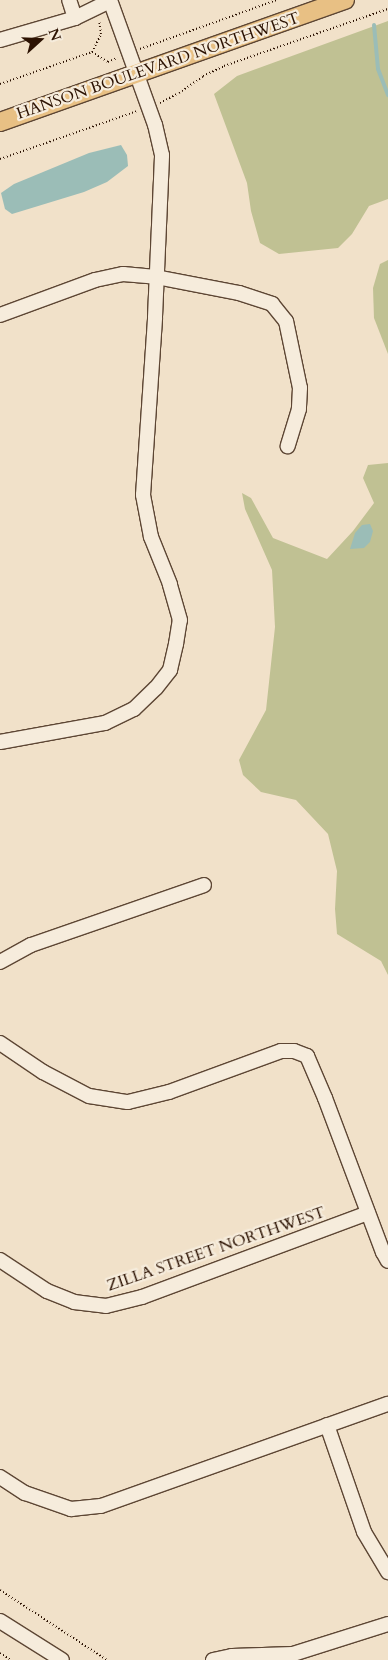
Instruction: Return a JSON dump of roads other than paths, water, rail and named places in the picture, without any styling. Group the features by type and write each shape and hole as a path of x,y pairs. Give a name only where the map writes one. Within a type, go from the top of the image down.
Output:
{"main road":[{"name":"HANSON BOULEVARD NORTHWEST","path":"0,122 345,0"}],"street":[{"path":"69,0 75,18"},
{"path":"0,40 75,18 110,0 155,125 162,155 143,495 151,537 170,584 180,620 170,670 156,688 134,709 105,723 0,742"},
{"path":"0,315 110,276 123,274 156,277 239,293 272,304 286,321 300,388 299,409 288,446"},
{"path":"0,962 31,945 204,885"},
{"path":"0,1043 43,1072 89,1096 128,1102 168,1092 281,1051 294,1051 306,1056 325,1098 388,1261"},
{"name":"ZILLA STREET NORTHWEST","path":"0,1260 47,1291 74,1302 106,1306 142,1297 368,1213"},
{"path":"0,1477 25,1493 70,1508 101,1506 388,1404"},
{"path":"328,1425 364,1532 388,1572"},
{"path":"0,1621 62,1660"},
{"path":"213,1660 232,1656 293,1654 388,1624"}],"water":[{"path":"121,145 127,155 128,166 107,182 84,192 12,214 5,209 1,193 14,184 89,153"},
{"path":"370,524 373,531 370,542 364,548 350,549 355,533 362,525"}],"waterway":[{"path":"374,25 378,69 388,95"}]}
